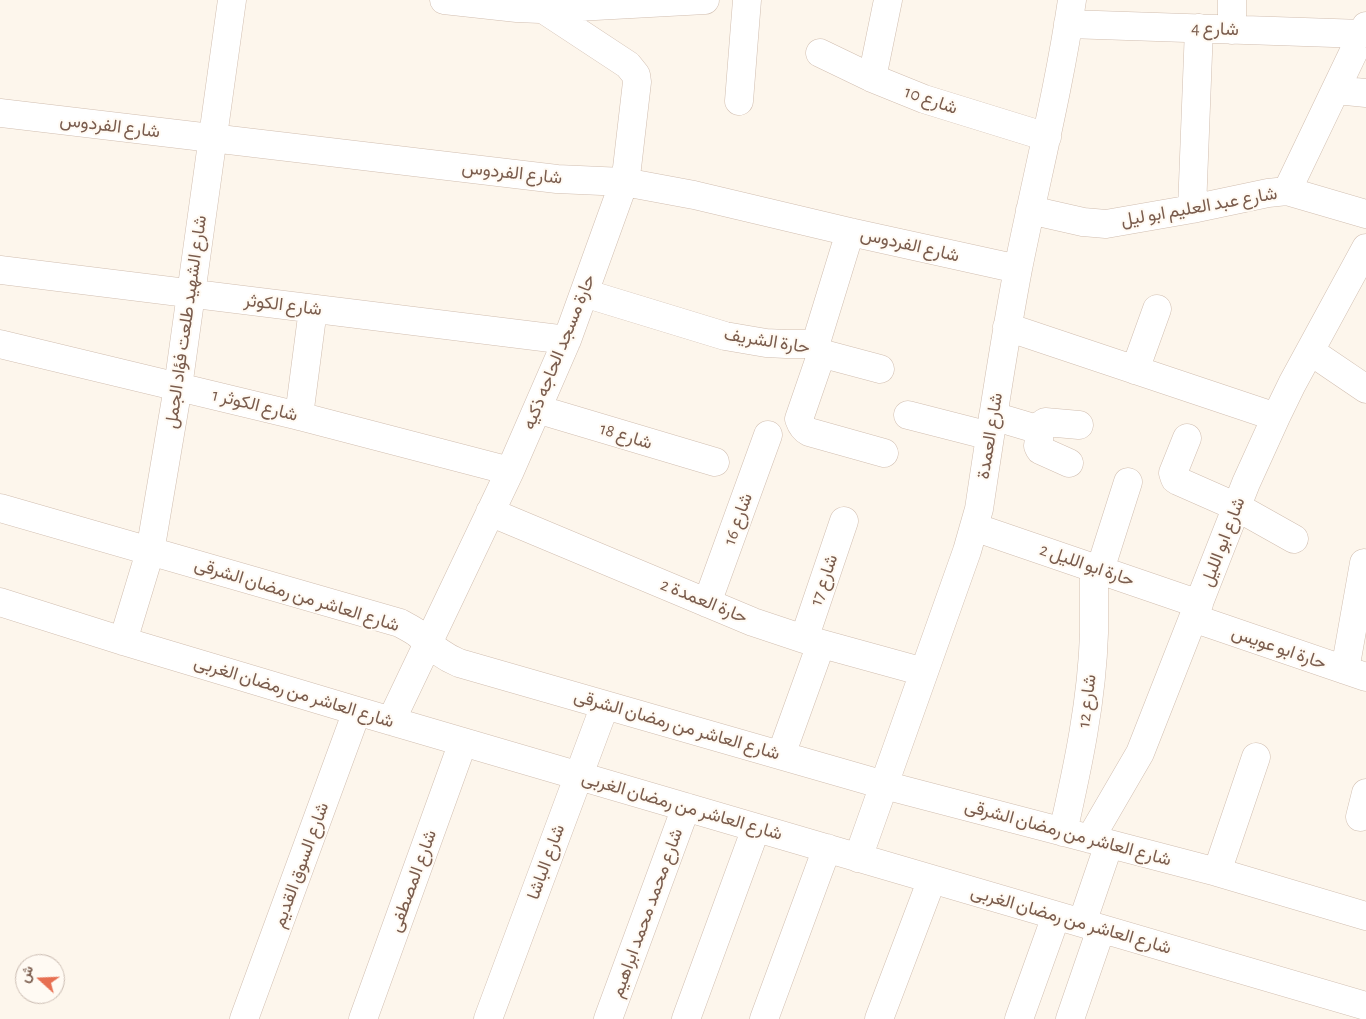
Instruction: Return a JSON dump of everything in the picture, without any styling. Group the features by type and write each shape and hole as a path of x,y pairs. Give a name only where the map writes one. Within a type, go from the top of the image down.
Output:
{"street":[{"name":"شارع الشهيد طلعت فؤاد الجمل","path":"123,641 150,552 178,387 232,0"},
{"path":"444,0 543,9 638,2 705,0"},
{"path":"739,101 747,0"},
{"path":"872,78 888,0"},
{"path":"1232,0 1232,30"},
{"name":"حارة مسجد الحاجه ذكيه","path":"391,721 510,471 567,340 628,168 637,82 636,75 628,64 543,9"},
{"name":"شارع 4","path":"1070,12 1199,28 1232,30 1364,30"},
{"name":"شارع العمدة","path":"858,858 968,551 978,509 1018,269 1047,137 1070,12"},
{"path":"1192,208 1199,28"},
{"path":"1287,191 1364,30"},
{"name":"شارع 10","path":"820,53 872,78 924,99 1047,137"},
{"path":"1336,90 1366,93"},
{"name":"شارع الفردوس","path":"0,114 557,179 624,182 694,194 850,232 1018,269"},
{"name":"شارع عبد العليم ابو ليل","path":"1030,210 1082,222 1106,224 1287,191 1366,214"},
{"path":"850,232 817,349 880,369"},
{"name":"شارع ابو الليل","path":"1070,1019 1092,926 1099,841 1140,753 1246,484 1276,418 1310,351 1366,248"},
{"name":"شارع الكوثر","path":"0,270 567,340"},
{"name":"حارة الشريف","path":"584,293 725,336 766,343 810,344 817,349 820,358 799,419 804,429 884,453"},
{"path":"298,416 313,309"},
{"path":"1136,370 1157,309"},
{"path":"1008,327 1276,418"},
{"name":"شارع الكوثر 1","path":"0,344 298,416 510,471"},
{"path":"1310,351 1366,388"},
{"name":"شارع 18","path":"536,409 715,462"},
{"path":"908,415 1040,430"},
{"path":"1069,464 1040,450 1038,446 1041,425 1045,422 1079,425"},
{"name":"شارع 16","path":"707,603 768,435"},
{"path":"1187,438 1173,473 1178,481 1237,507 1294,539"},
{"name":"شارع 12","path":"1063,832 1078,766 1088,700 1097,569 1128,482"},
{"name":"شارع العاشر من رمضان الشرقى","path":"0,508 400,623 415,632 448,658 459,663 884,784 1217,872 1366,916"},
{"name":"حارة العمدة 2","path":"490,512 753,622 812,641 924,672"},
{"name":"شارع 17","path":"781,755 844,521"},
{"name":"حارة ابو الليل 2","path":"974,527 1097,569 1196,611"},
{"path":"1356,673 1364,563"},
{"name":"شارع العاشر من رمضان الغربى","path":"0,602 357,711 1366,1006"},
{"name":"حارة ابو عويس","path":"1196,611 1356,673"},
{"name":"شارع الباشا","path":"488,1019 605,704"},
{"name":"شارع السوق القديم","path":"244,1019 357,711"},
{"name":"شارع المصطفى","path":"363,1019 463,742"},
{"path":"1217,872 1256,757"},
{"name":"شارع محمد محمد ابراهيم","path":"608,1019 686,807"},
{"path":"686,1019 756,828"},
{"path":"764,1019 826,848"},
{"path":"879,1019 932,879"},
{"path":"1019,1019 1056,916"}]}
